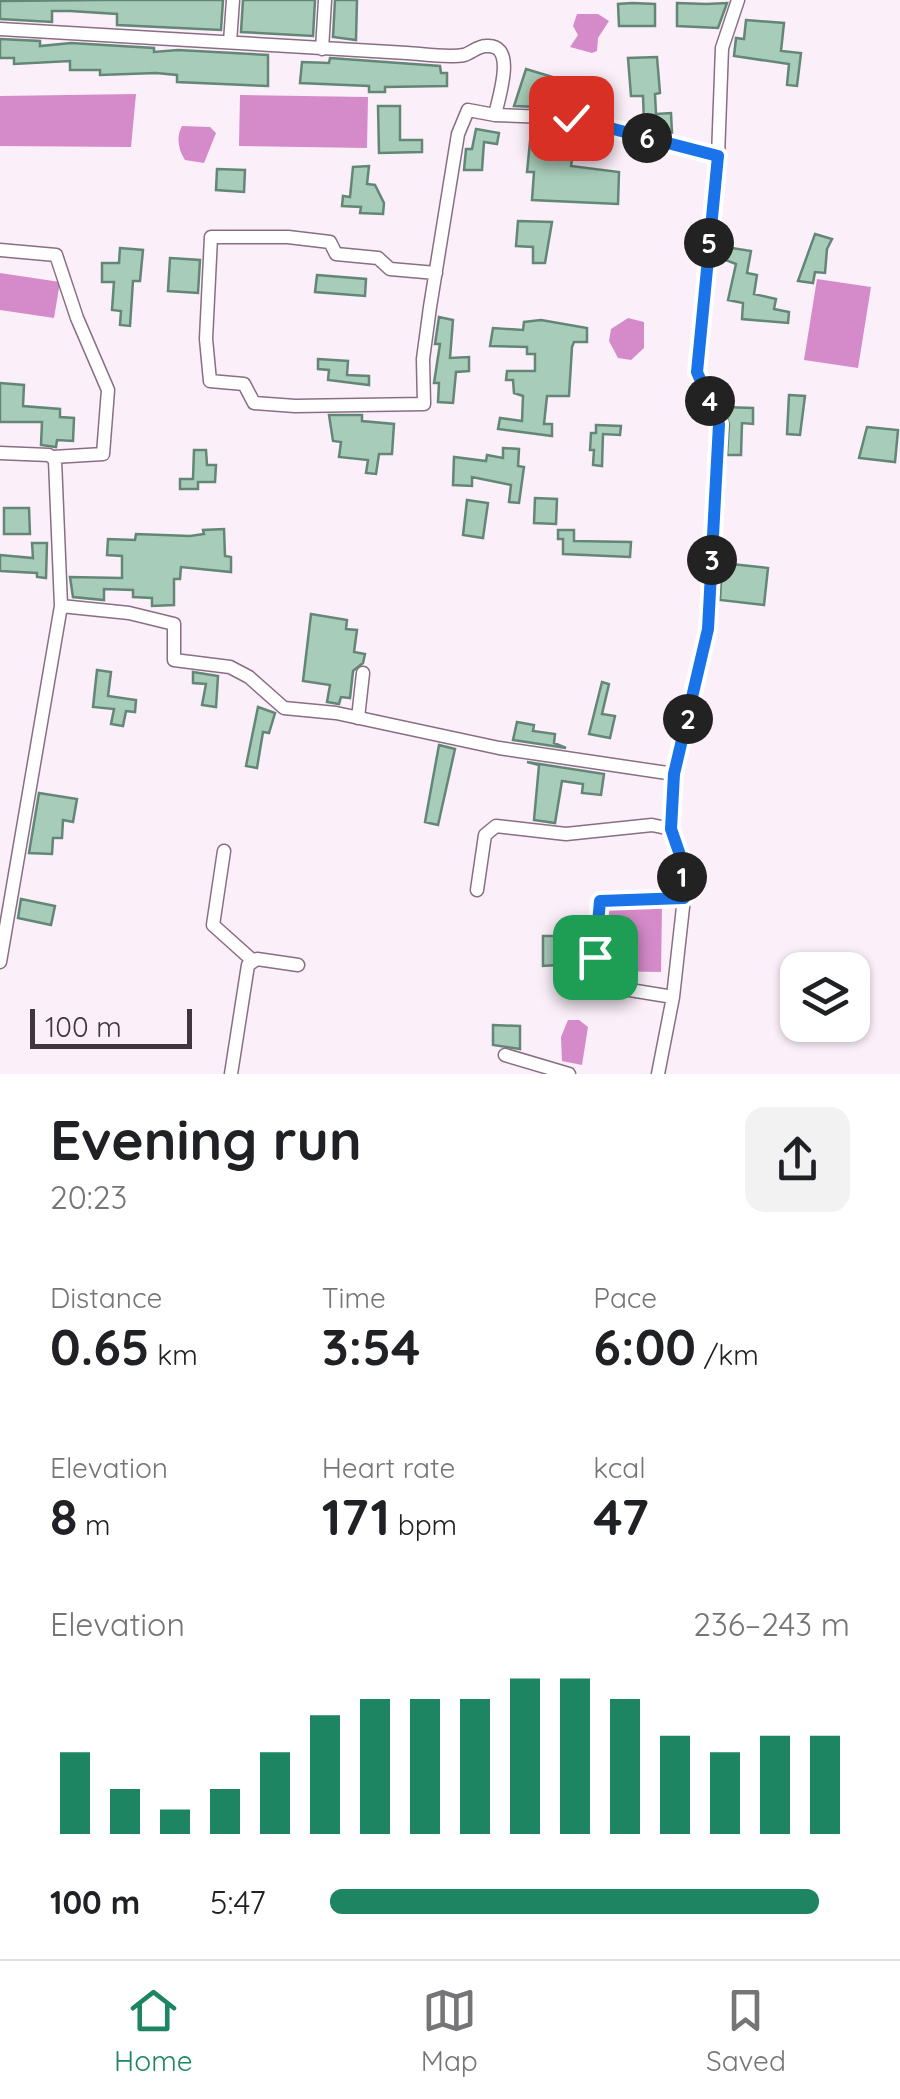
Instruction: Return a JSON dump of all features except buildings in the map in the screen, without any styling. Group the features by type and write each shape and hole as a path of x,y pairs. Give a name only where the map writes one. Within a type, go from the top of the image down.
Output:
{"street":[{"path":"230,42 233,0"},
{"path":"322,50 324,0"},
{"path":"658,1074 674,997 684,898 680,855 671,829 674,774 708,629 719,424 697,372 718,156 722,48 738,0"},
{"path":"0,29 464,55 485,45 502,55 505,70 495,115"},
{"path":"436,273 390,269 378,258 336,254 330,242 288,237 211,237 206,339 210,381 244,384 254,403 424,404 423,360 436,273 458,134 468,110 571,118 718,156"},
{"path":"0,250 56,255 77,318 108,390 102,454 0,454"},
{"path":"0,962 61,606 53,457"},
{"path":"61,606 166,620 174,624 174,660 230,667 284,708 358,718 499,748 674,774"},
{"path":"358,718 362,672"},
{"path":"476,890 485,834 496,826 566,834 652,825 671,829"},
{"path":"224,851 213,925 252,960 298,966"},
{"path":"674,997 594,984 600,901 684,898"},
{"path":"231,1074 248,965 252,960"},
{"path":"506,1055 568,1074"}],"shaded area":[{"path":"577,14 598,14 609,21 598,38 597,51 570,47 578,35 573,26"},
{"path":"136,94 131,147 0,146 0,96"},
{"path":"240,95 368,97 367,148 239,146"},
{"path":"182,126 210,127 216,133 204,163 185,160 179,143"},
{"path":"0,273 60,282 54,318 0,310"},
{"path":"817,279 871,287 858,368 804,360"},
{"path":"628,318 644,322 644,348 631,360 618,358 609,341 611,329"},
{"path":"608,906 662,907 661,972 607,971"},
{"path":"568,1020 579,1020 588,1027 582,1065 562,1061 561,1037"}],"route":[{"path":"571,118 718,156 697,372 719,424 708,629 674,774 671,829 680,855 684,898 600,901 595,957"}]}
